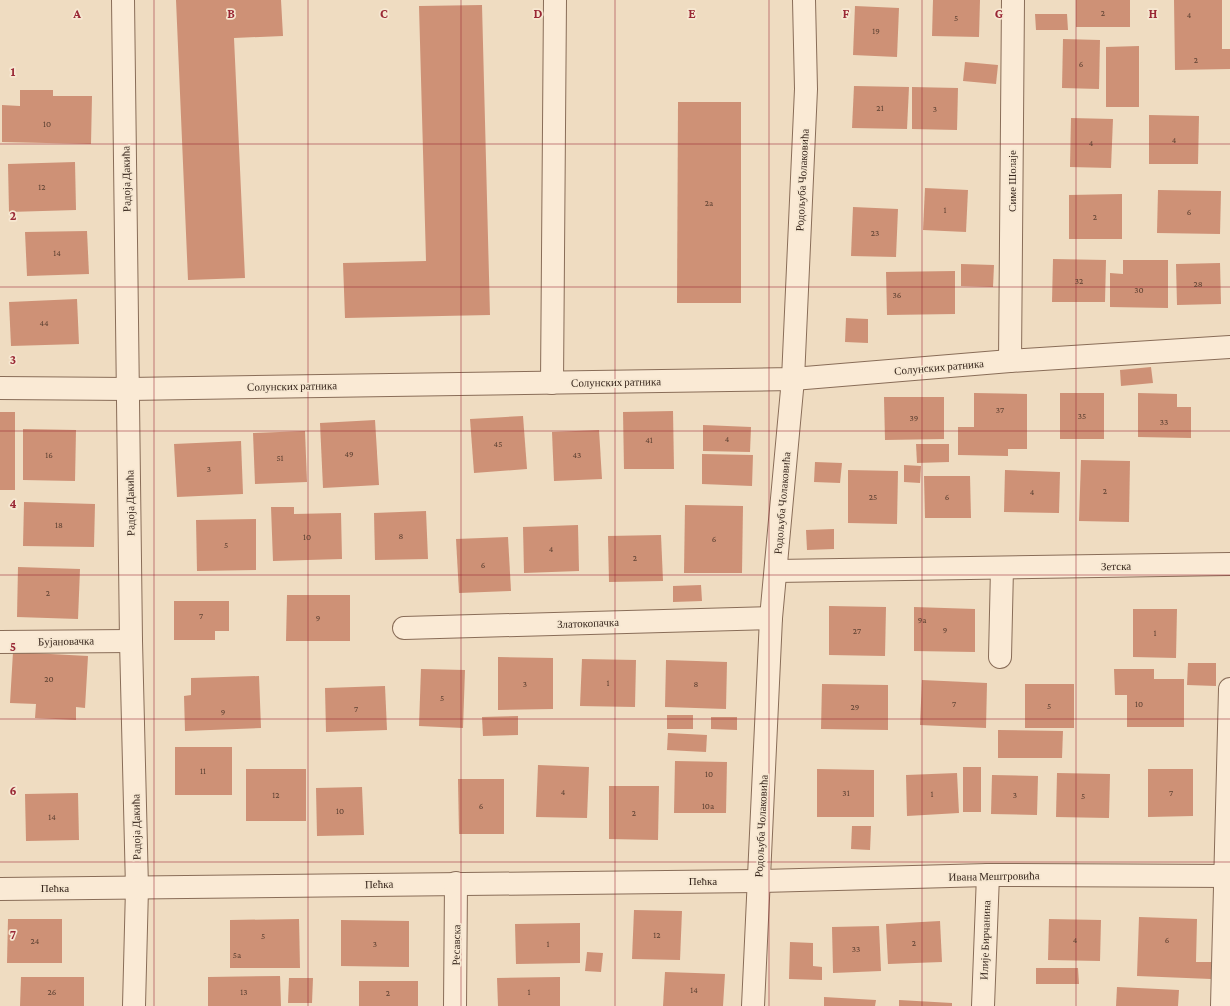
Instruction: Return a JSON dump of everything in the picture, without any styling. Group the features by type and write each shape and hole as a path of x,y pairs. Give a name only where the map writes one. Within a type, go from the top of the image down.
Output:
{"street":[{"name":"Радоја Дакића","path":"123,0 131,641 137,888 134,1006"},
{"path":"552,383 555,0"},
{"name":"Родољуба Чолаковића","path":"753,1006 771,618 792,379 806,89 804,0"},
{"name":"Симе Шолаје","path":"1010,361 1013,0"},
{"name":"Солунских ратника","path":"0,388 129,389 792,379 1010,361 1230,347"},
{"name":"Зетска","path":"776,571 1230,564"},
{"path":"1000,657 1002,568"},
{"name":"Златокопачка","path":"404,628 771,618"},
{"name":"Бујановачка","path":"0,642 131,641"},
{"path":"1222,1006 1227,876 1230,689"},
{"name":"Ивана Мештровића","path":"758,881 988,875 1227,876"},
{"name":"Илије Бирчанина","path":"983,1006 988,875"},
{"name":"Пећка","path":"0,889 758,881"},
{"name":"Ресавска","path":"455,1006 456,883"}],"building":[{"path":"176,0 281,0 283,36 234,38 245,278 188,280"},
{"path":"933,0 980,0 979,37 932,36"},
{"path":"1076,0 1130,0 1130,27 1076,27"},
{"path":"1174,0 1222,0 1222,49 1230,49 1230,69 1175,70"},
{"path":"482,5 490,315 345,318 343,263 426,261 419,6"},
{"path":"855,6 899,8 897,57 853,55"},
{"path":"1035,14 1067,14 1068,30 1036,30"},
{"path":"1063,39 1100,40 1099,89 1062,88"},
{"path":"1139,46 1139,107 1106,107 1106,47"},
{"path":"965,62 998,65 996,84 963,81"},
{"path":"854,86 909,87 907,129 852,128"},
{"path":"912,87 958,88 957,130 912,129"},
{"path":"20,90 53,90 53,96 92,96 91,144 2,142 2,105 20,106"},
{"path":"678,102 741,102 741,303 677,303"},
{"path":"1149,115 1199,116 1198,164 1149,164"},
{"path":"1071,118 1113,119 1111,168 1070,167"},
{"path":"75,162 76,210 9,212 8,164"},
{"path":"925,188 968,190 966,232 923,230"},
{"path":"1158,190 1221,191 1220,234 1157,233"},
{"path":"1122,194 1122,239 1069,239 1069,195"},
{"path":"853,207 898,209 896,257 851,256"},
{"path":"87,231 89,274 27,276 25,232"},
{"path":"1053,259 1106,260 1105,302 1052,302"},
{"path":"1123,260 1168,260 1168,308 1110,307 1110,273 1123,274"},
{"path":"1220,263 1221,304 1177,305 1176,264"},
{"path":"961,264 994,265 993,287 961,286"},
{"path":"955,271 955,314 887,315 886,272"},
{"path":"77,299 79,344 11,346 9,302"},
{"path":"846,318 868,319 868,343 845,342"},
{"path":"1151,367 1153,383 1121,386 1120,370"},
{"path":"974,393 1027,394 1027,449 1008,449 1008,456 958,455 958,427 974,427"},
{"path":"1060,393 1104,393 1104,439 1060,439"},
{"path":"1138,393 1177,394 1177,407 1191,407 1191,438 1138,437"},
{"path":"884,397 944,397 944,439 885,440"},
{"path":"673,411 674,469 624,469 623,412"},
{"path":"0,412 15,412 15,490 0,490"},
{"path":"523,416 527,469 474,473 470,419"},
{"path":"375,420 379,485 323,488 320,423"},
{"path":"703,425 751,427 750,452 703,451"},
{"path":"23,429 76,430 75,481 23,480"},
{"path":"599,430 602,479 554,481 552,432"},
{"path":"305,431 307,482 255,484 253,433"},
{"path":"241,441 243,494 177,497 174,444"},
{"path":"916,444 949,444 949,462 917,463"},
{"path":"702,454 753,455 752,486 702,484"},
{"path":"1081,460 1130,461 1129,522 1079,521"},
{"path":"815,462 842,463 840,483 814,482"},
{"path":"904,465 921,466 920,483 904,482"},
{"path":"848,470 898,471 897,524 848,523"},
{"path":"1005,470 1060,472 1059,513 1004,512"},
{"path":"924,476 970,476 971,518 925,518"},
{"path":"24,502 95,504 94,547 23,546"},
{"path":"685,505 743,506 742,573 684,573"},
{"path":"271,507 294,507 294,514 341,513 342,559 273,561"},
{"path":"426,511 428,559 375,560 374,513"},
{"path":"256,519 256,570 197,571 196,520"},
{"path":"578,525 579,571 524,573 523,527"},
{"path":"834,529 834,549 807,550 806,530"},
{"path":"661,535 663,581 609,582 608,536"},
{"path":"508,537 511,591 459,593 456,539"},
{"path":"18,567 80,569 78,619 17,617"},
{"path":"701,585 702,601 673,602 673,586"},
{"path":"287,595 350,595 350,641 286,641"},
{"path":"174,601 229,601 229,631 215,631 215,640 174,640"},
{"path":"829,606 886,607 885,656 829,655"},
{"path":"914,607 975,609 975,652 914,651"},
{"path":"1133,609 1177,609 1176,658 1133,657"},
{"path":"13,652 88,656 85,708 76,707 76,720 35,718 36,704 10,703"},
{"path":"498,657 553,658 553,709 498,710"},
{"path":"582,659 636,660 635,707 580,706"},
{"path":"666,660 727,662 726,709 665,707"},
{"path":"1188,663 1216,663 1216,686 1187,685"},
{"path":"421,669 465,670 463,728 419,726"},
{"path":"1114,669 1154,669 1154,679 1184,679 1184,727 1127,727 1127,695 1115,695"},
{"path":"259,676 261,728 185,731 184,696 191,695 191,678"},
{"path":"922,680 987,683 986,728 920,725"},
{"path":"822,684 888,685 888,730 821,729"},
{"path":"1025,684 1074,684 1074,728 1025,728"},
{"path":"385,686 387,730 326,732 325,688"},
{"path":"667,715 693,715 693,729 667,729"},
{"path":"518,716 518,735 483,736 482,717"},
{"path":"711,717 737,717 737,730 711,729"},
{"path":"998,730 1063,731 1062,758 998,758"},
{"path":"668,733 707,735 706,752 667,750"},
{"path":"175,747 232,747 232,795 175,795"},
{"path":"675,761 727,762 726,813 674,813"},
{"path":"538,765 589,767 587,818 536,817"},
{"path":"963,767 981,767 981,812 963,812"},
{"path":"246,769 306,769 306,821 246,821"},
{"path":"817,769 874,770 874,817 817,817"},
{"path":"1148,769 1193,769 1193,816 1148,817"},
{"path":"957,773 959,813 907,816 906,775"},
{"path":"1057,773 1110,774 1109,818 1056,817"},
{"path":"992,775 1038,776 1037,815 991,814"},
{"path":"458,779 504,779 504,834 459,834"},
{"path":"609,786 659,786 658,840 609,839"},
{"path":"362,787 364,835 317,836 316,788"},
{"path":"78,793 79,840 26,841 25,794"},
{"path":"852,826 871,826 870,850 851,849"},
{"path":"634,910 682,911 680,960 632,959"},
{"path":"1139,917 1197,919 1196,962 1212,962 1211,979 1137,976"},
{"path":"8,919 62,919 62,963 7,963"},
{"path":"299,919 300,968 230,968 230,920"},
{"path":"1049,919 1101,920 1100,961 1048,960"},
{"path":"341,920 409,921 409,967 341,966"},
{"path":"940,921 942,962 888,964 886,924"},
{"path":"580,923 580,963 516,964 515,924"},
{"path":"879,926 881,971 833,973 832,927"},
{"path":"790,942 813,943 813,966 822,967 822,980 789,979"},
{"path":"587,952 603,953 601,972 585,971"},
{"path":"1036,968 1078,968 1079,984 1036,984"},
{"path":"665,972 725,974 723,1006 663,1006"},
{"path":"280,976 281,1006 208,1006 208,977"},
{"path":"21,977 84,977 84,1006 20,1006"},
{"path":"560,977 560,1006 498,1006 497,978"},
{"path":"289,978 313,978 312,1003 288,1003"},
{"path":"359,981 418,981 418,1006 359,1006"},
{"path":"1117,987 1179,990 1178,1006 1116,1006"},
{"path":"824,997 876,1000 875,1006 824,1006"},
{"path":"899,1000 952,1003 952,1006 899,1006"}]}
